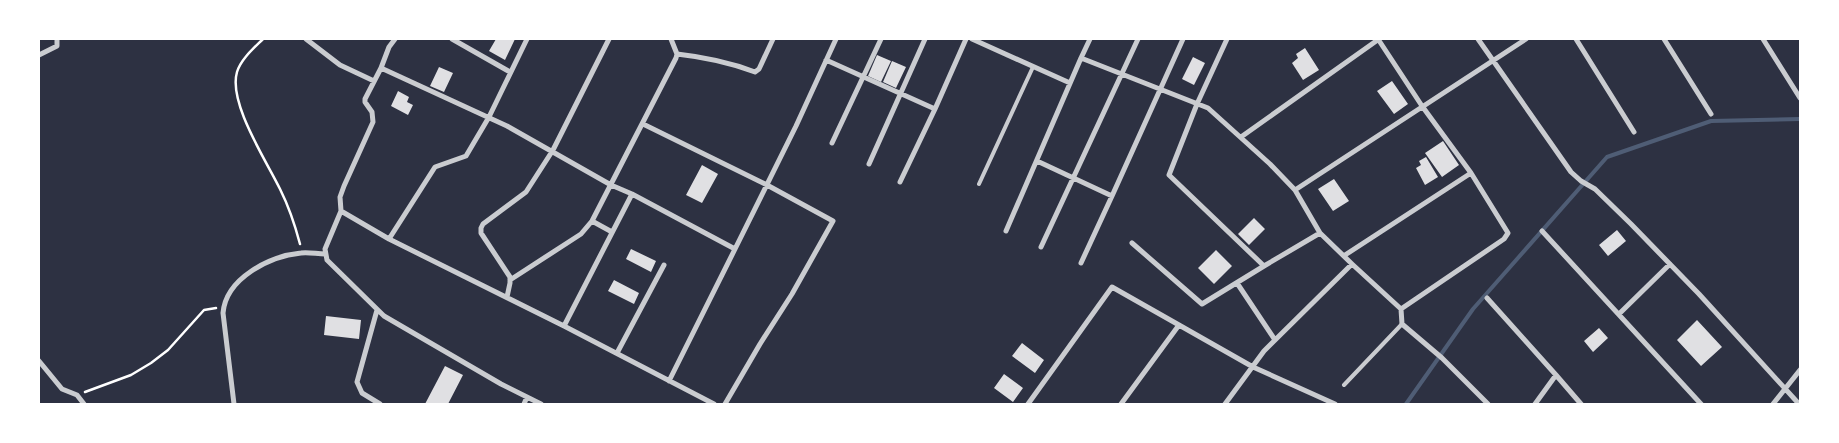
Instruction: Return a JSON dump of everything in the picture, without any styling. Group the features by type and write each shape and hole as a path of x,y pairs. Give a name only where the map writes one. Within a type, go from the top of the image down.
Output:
{"street":[{"path":"39,54 57,46 57,39"},
{"path":"306,39 335,62 374,81"},
{"path":"395,39 389,47 365,102 372,112 373,122 340,197 341,210 325,249 327,260 384,316 541,404"},
{"path":"452,39 510,72"},
{"path":"389,239 436,167 466,156 489,117 527,39"},
{"path":"507,297 510,280 481,233 481,228 483,224 526,192 552,150 609,39"},
{"path":"510,280 581,234 592,221 670,70 676,56 671,39"},
{"path":"676,56 731,62 755,72 760,69 773,39"},
{"path":"669,381 767,185 836,39"},
{"path":"832,143 881,39"},
{"path":"868,164 925,39"},
{"path":"900,182 966,39"},
{"path":"972,39 1070,84"},
{"path":"1006,231 1090,39"},
{"path":"1041,247 1138,39"},
{"path":"1081,263 1183,39"},
{"path":"1227,39 1197,104 1169,175 1264,266"},
{"path":"1241,137 1378,39 1422,106 1471,173 1508,233 1504,239 1401,308"},
{"path":"1478,39 1571,172 1595,189 1670,264 1799,404"},
{"path":"1295,190 1526,39"},
{"path":"1576,39 1634,132"},
{"path":"1664,39 1712,114"},
{"path":"1763,39 1800,98"},
{"path":"1081,58 1208,108 1270,164 1295,190 1320,233 1401,308 1402,324 1442,358 1488,404"},
{"path":"826,60 935,109"},
{"path":"381,68 489,117 552,150 611,185 632,194 735,249"},
{"path":"643,124 767,185 833,221 792,294 725,404"},
{"path":"1037,161 1112,196"},
{"path":"1344,255 1471,173"},
{"path":"564,326 632,194"},
{"path":"341,210 389,239 507,297 714,404"},
{"path":"592,221 612,232"},
{"path":"1542,231 1701,404"},
{"path":"1132,243 1202,304 1320,233"},
{"path":"234,404 223,303 244,276 259,266 282,256 303,252 325,254"},
{"path":"1225,404 1264,351 1352,264"},
{"path":"1619,314 1670,264"},
{"path":"617,353 664,265"},
{"path":"1237,282 1275,340"},
{"path":"1028,404 1112,287 1253,367 1325,402 1335,404"},
{"path":"1486,298 1581,404"},
{"path":"378,310 357,382 362,393 380,404"},
{"path":"1121,404 1179,325"},
{"path":"39,361 62,389 77,395 84,404"},
{"path":"1774,404 1800,370"},
{"path":"1534,404 1556,375"},
{"path":"524,404 527,397"}],"lane":[{"path":"979,184 1033,67"},
{"path":"1344,385 1402,324"}],"path":[{"path":"263,39 237,71 235,88 242,113 290,212 303,252"},
{"path":"77,395 131,375 168,350 204,310 223,308"}],"building":[{"path":"496,39 515,39 505,60 489,51"},
{"path":"1305,48 1319,70 1303,80 1292,63 1298,58 1296,54"},
{"path":"877,55 891,61 881,82 868,76"},
{"path":"1193,57 1205,63 1194,85 1182,79"},
{"path":"892,61 906,67 896,88 883,82"},
{"path":"439,67 453,73 444,92 430,86"},
{"path":"1392,81 1408,104 1394,114 1377,91"},
{"path":"398,91 409,97 407,102 413,105 408,115 391,106"},
{"path":"1443,141 1459,165 1442,177 1425,153"},
{"path":"1426,157 1438,177 1425,185 1416,168 1421,165 1419,161"},
{"path":"702,165 718,174 702,203 686,195"},
{"path":"1334,179 1349,201 1333,211 1318,189"},
{"path":"1254,218 1265,229 1249,245 1238,234"},
{"path":"1617,230 1626,241 1608,256 1599,245"},
{"path":"631,249 656,261 651,272 626,259"},
{"path":"1216,250 1232,266 1214,284 1198,268"},
{"path":"614,280 639,293 634,304 608,291"},
{"path":"326,316 361,320 359,339 324,335"},
{"path":"1697,320 1722,347 1701,366 1677,340"},
{"path":"1599,328 1608,338 1593,352 1584,341"},
{"path":"1022,343 1044,360 1035,373 1012,356"},
{"path":"445,366 463,375 448,404 425,404"},
{"path":"1004,374 1023,388 1013,402 994,388"}],"waterway":[{"path":"1406,404 1473,309 1607,157 1711,121 1800,119"}]}
